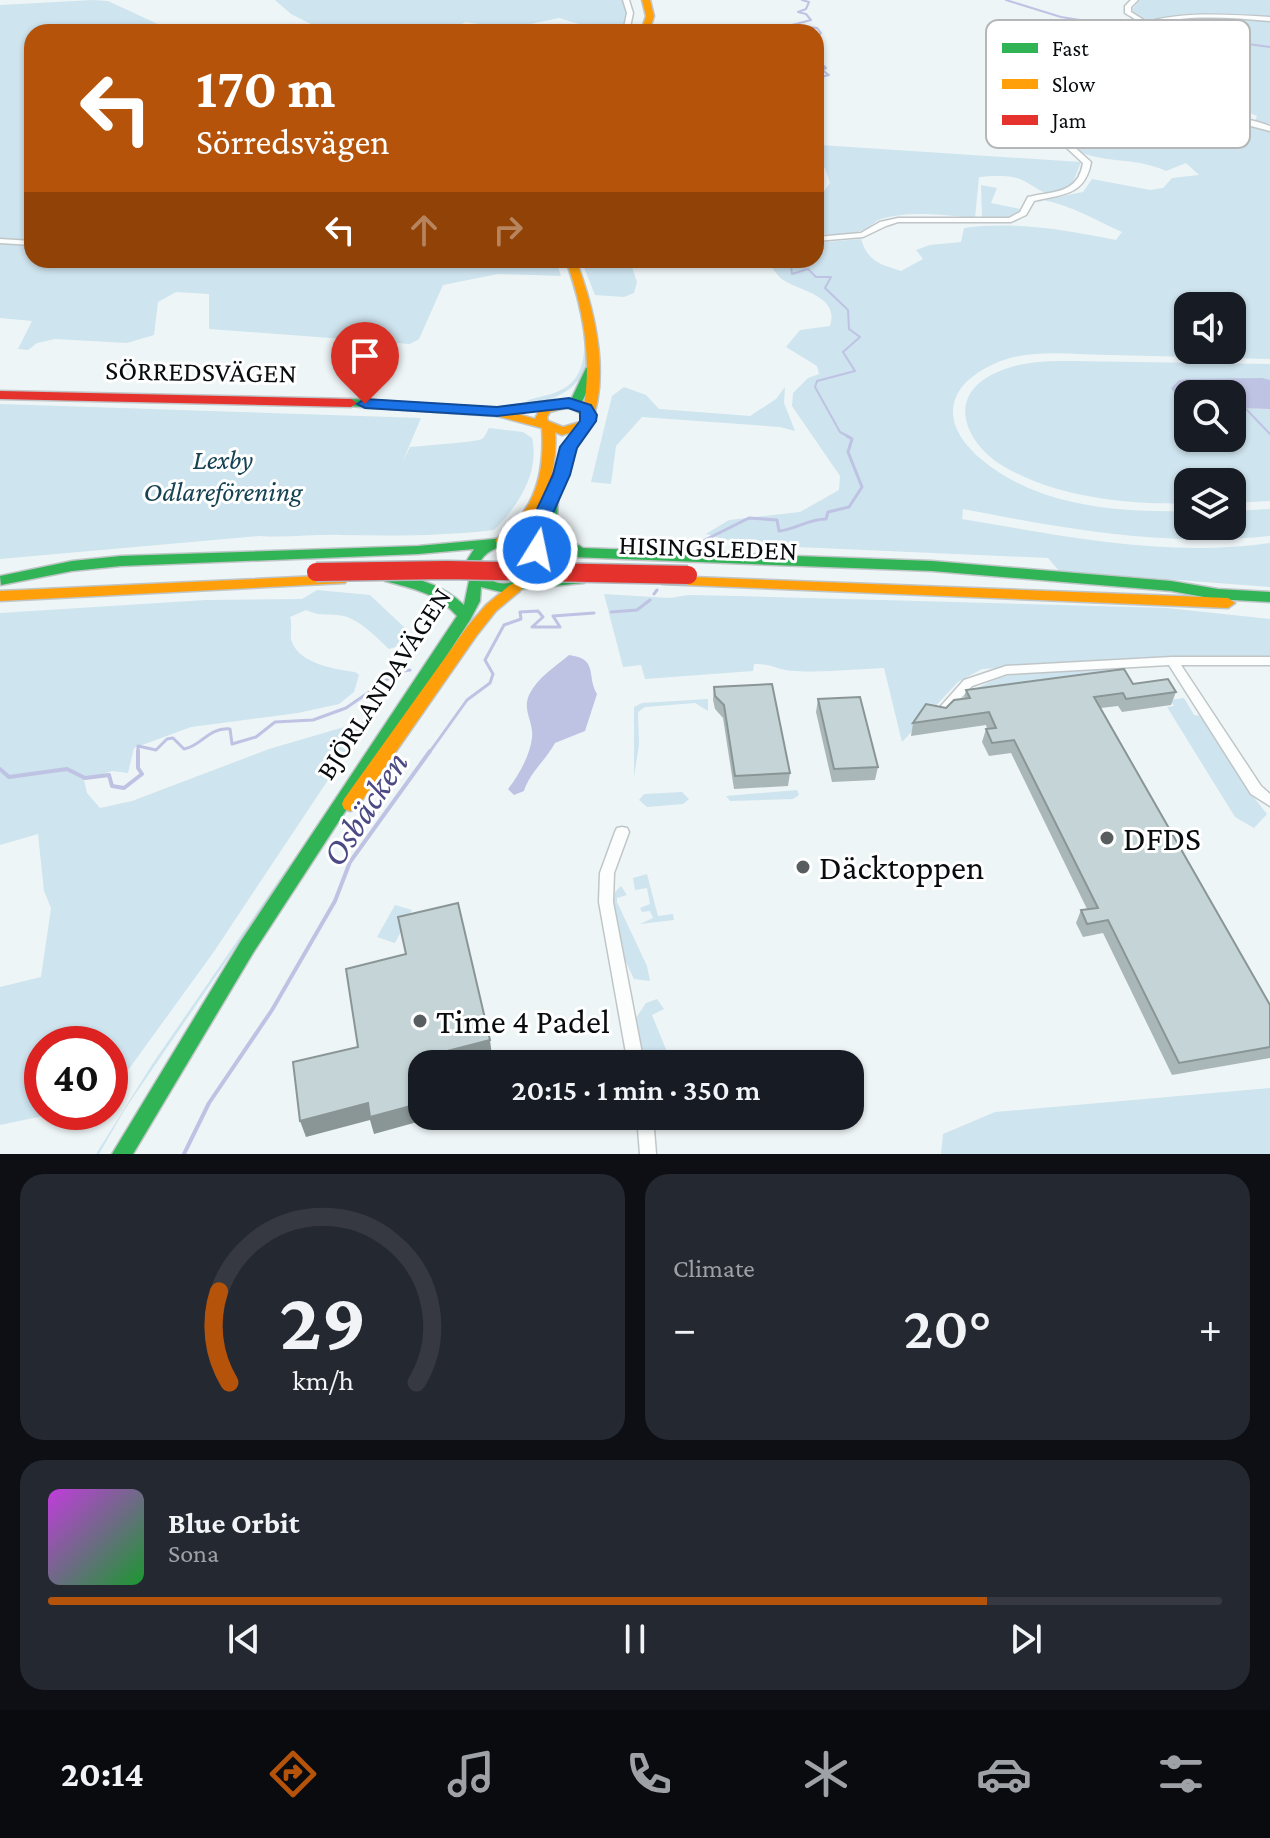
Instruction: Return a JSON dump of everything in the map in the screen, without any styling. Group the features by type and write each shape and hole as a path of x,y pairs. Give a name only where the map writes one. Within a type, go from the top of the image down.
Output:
{"main road":[{"path":"646,0 650,14 647,24"},
{"path":"520,586 542,569 543,562 537,550 540,522 551,501 596,377 592,325 574,268"},
{"name":"SÖRREDSVÄGEN","path":"0,395 335,402 497,412 555,404 582,415 568,431 497,412"},
{"path":"474,577 473,557 525,520 548,478 553,454 542,415 555,404"},
{"path":"551,501 547,526 557,542 569,548 601,554"},
{"path":"0,580 72,566 121,561 418,550 520,542 537,550 601,554 932,566 1171,586 1227,599"},
{"name":"HISINGSLEDEN","path":"0,588 318,567"},
{"name":"HISINGSLEDEN","path":"0,580 318,567 858,576 1227,599 1270,597"},
{"path":"0,596 474,577 492,587 567,580 644,580 1227,599"},
{"name":"BJÖRLANDAVÄGEN","path":"122,1154 247,947 334,817 335,809 465,616 473,601 474,577"},
{"path":"390,578 432,586 453,599 465,616"},
{"name":"BJÖRLANDAVÄGEN","path":"334,817 344,812 403,732 468,633 493,604 520,586"},
{"name":"HISINGSLEDEN","path":"1227,599 1270,607"}],"street":[{"path":"626,0 630,13 628,24"},
{"path":"1135,0 1128,6 1128,13 1140,20"},
{"path":"1160,20 1209,16 1270,19"},
{"path":"1250,124 1270,129"},
{"path":"824,238 864,235 883,224 899,220 1011,220 1019,217 1031,199 1074,190 1082,183 1087,162 1071,148"},
{"path":"0,241 24,242"},
{"path":"939,715 968,683 1006,670 1246,658 1270,661"},
{"path":"1172,661 1256,790 1270,801"},
{"path":"622,832 607,873 606,902 633,1050"},
{"path":"646,1130 648,1154"}],"green space":[{"path":"275,0 624,0 627,13 625,24 579,24 559,18 530,24 311,24 291,14"},
{"path":"1140,0 1270,0 1270,124 1255,121 1257,116 1250,113 1250,20 1142,20 1133,8"},
{"path":"108,1 158,24 24,24 24,268 558,268 561,276 498,274 443,285 419,339 410,344 209,329 209,294 176,292 158,302 154,335 127,343 55,339 37,343 28,350 18,349 32,321 0,318 0,5"},
{"path":"1250,124 1270,127 1270,359 1246,358 1246,292 1174,292 1174,356 1054,353 1025,355 998,362 967,382 954,404 956,427 971,450 1003,475 1052,497 1106,508 1174,511 1174,539 1078,529 963,509 962,519 1115,543 1193,548 1270,543 1270,587 1059,571 1048,558 773,546 735,542 706,534 729,520 800,512 839,490 840,476 792,406 793,393 808,378 819,374 817,366 786,347 800,330 830,326 832,316 824,301 783,280 772,268 824,268 824,242 861,239 871,257 901,271 923,259 916,250 930,245 961,242 964,228 983,226 1040,228 1116,240 1122,232 1073,209 1042,200 1083,192 1092,179 1150,190 1163,188 1172,178 1199,175 1186,163 1166,171 1145,164 1081,153 1073,148 1250,148"},
{"path":"824,145 1081,162 1071,187 1050,194 1014,177 979,177 975,218 904,215 881,219 866,229 841,234 824,234 824,191 830,183 825,168"},
{"path":"981,185 997,188 991,203 1020,209 1008,218 982,217"},
{"path":"566,268 570,268 575,284 587,330 589,351 584,370 573,386 554,398 524,405 528,400 565,388 578,373 584,342 578,306"},
{"path":"584,268 632,268 637,282 634,293 624,297 595,295"},
{"path":"1039,362 1270,364 1270,380 1186,379 1174,380 1171,388 1174,392 1174,452 1246,452 1246,408 1270,409 1270,501 1246,502 1246,468 1174,468 1174,504 1141,503 1069,492 1024,477 1003,466 972,435 965,409 969,397 977,385 991,375 1010,367"},
{"path":"624,387 646,395 659,409 750,416 776,399 785,387 784,403 795,431 780,427 642,417 616,446 611,484 591,482 612,396"},
{"name":"Lexby Odlareförening","path":"0,404 421,418 402,463 410,447 478,440 489,428 523,432 532,438 533,464 519,500 494,530 418,535 260,536 0,559"},
{"path":"1270,509 1270,536 1246,538 1246,510"},
{"path":"317,590 370,595 404,627 401,645 389,649 365,628 343,616 306,610 290,617 291,639 296,649 302,656 319,664 355,672 359,675 354,692 339,704 298,713 191,727 134,748 128,773 112,771 84,780 87,793 100,808 132,801 269,749 368,720 213,953 128,1070 128,1026 24,1026 24,1120 0,1125 0,987 41,977 51,908 44,891 38,834 0,845 0,613 206,600 302,599"},
{"path":"604,594 1167,608 1270,619 1270,657 1186,657 982,669 958,682 902,742 884,668 790,671 754,664 753,671 645,679 641,665 623,667"},
{"path":"1113,667 1121,678 962,700 977,688 1014,675 1054,669"},
{"path":"1184,698 1194,715 1201,716 1267,814 1254,828 1235,817 1167,707 1174,706 1170,700"},
{"path":"708,699 708,711 695,703 645,707 638,712 639,745 634,777 634,707 642,703"},
{"path":"797,790 799,795 793,799 730,801 726,796"},
{"path":"682,792 689,799 683,804 647,807 639,800 644,794"},
{"path":"290,864 292,865 128,1105 153,1063"},
{"path":"647,874 658,916 673,914 674,920 640,924 653,918 650,911 642,912 640,908 650,904 647,888 635,890 633,878"},
{"path":"621,886 627,895 617,898 617,902 647,966 650,981 634,979 625,960 614,900 615,892"},
{"path":"395,905 412,910 395,943 377,937"},
{"path":"657,999 664,1009 652,1015 666,1050 642,1050 636,1018 646,1003"},
{"path":"1270,1088 1270,1154 941,1154 943,1134 995,1112"},
{"path":"111,1130 113,1130 99,1154 96,1154"}],"water":[{"path":"1186,379 1270,380 1270,409 1246,408 1246,380 1179,380"},
{"path":"569,655 588,664 597,694 585,731 555,743 524,791 514,795 508,789 523,765 532,738 527,706 529,695 542,678"}],"building":[{"name":"DFDS","path":"1124,669 1133,684 1168,679 1176,692 1126,699 1123,693 1094,697 1270,1005 1270,1047 1179,1063 1108,920 1087,924 1081,910 1098,908 1014,740 992,743 986,729 996,728 989,712 913,723 926,704 946,708 954,700 970,698 966,690"},
{"path":"772,684 790,773 735,776 724,705 715,696 714,687"},
{"path":"860,697 878,767 834,769 818,699"},
{"name":"Time 4 Padel","path":"458,903 490,1040 451,1050 408,1050 408,1107 370,1117 368,1103 300,1121 293,1062 358,1047 346,969 406,954 398,917"}],"waterway":[{"name":"Osbäcken","path":"796,24 811,20 806,14 798,12 806,9 809,2 802,0"},
{"path":"1006,0 1080,20"},
{"path":"1250,44 1270,47"},
{"name":"Osbäcken","path":"824,66 824,69"},
{"name":"Osbäcken","path":"824,71 829,75 824,76"},
{"name":"Osbäcken","path":"791,268 792,274 808,269 816,277 831,277 825,288 848,310 849,329 860,337 843,352 855,371 817,381 815,387 840,432 851,438"},
{"path":"1246,409 1270,434"},
{"name":"Osbäcken","path":"701,542 749,518 777,520 779,531 826,519 828,512 849,507 862,487 848,452 852,439 847,436"},
{"name":"Osbäcken","path":"654,594 657,590"},
{"name":"Osbäcken","path":"611,612 637,610 650,600"},
{"name":"Osbäcken","path":"429,753 467,700 490,683 493,674 485,660 504,625 521,619 520,612 538,611 543,617 532,627 560,627 553,616 594,613"},
{"path":"0,769 9,777 67,769 85,778 109,775 112,786 124,788 142,774 138,768 138,746 156,750 167,739 173,738 184,749 222,729 230,729 232,744 256,737 275,722 313,720 346,708 398,672 410,670"},
{"name":"Osbäcken","path":"184,1154 209,1103 272,1010 335,901 350,862 430,751"}],"traffic: fast":[{"path":"575,404 592,368"},
{"path":"351,403 497,412 555,404"},
{"path":"551,501 553,532 562,543 577,550"},
{"path":"516,541 534,549 543,566 536,575 516,586 495,588 485,584 471,565 474,558 489,546 516,541"},
{"path":"1,580 72,566 121,561 418,550 494,543"},
{"path":"538,551 932,566 1171,586 1214,593"},
{"path":"390,578 432,589 465,616"},
{"path":"122,1154 247,947 465,616 473,601 475,578"},
{"path":"524,585 579,580"},
{"path":"1215,594 1270,597"}],"traffic: slow":[{"path":"646,0 650,16 648,24"},
{"path":"574,268 584,298 591,335 593,373 589,413"},
{"path":"569,403 588,412 586,424 562,431 543,423 541,417 545,410 569,403"},
{"path":"501,413 545,425"},
{"path":"502,541 526,518 542,491 549,461 548,427"},
{"path":"0,596 340,580"},
{"path":"667,581 1228,603"},
{"path":"350,804 472,631 491,608 515,588"}],"traffic: jam":[{"path":"0,395 351,403"},
{"path":"536,549 554,486 582,427"},
{"path":"316,572 447,570 688,575"}],"place":[{"name":"DFDS","path":"1107,838"},
{"name":"Däcktoppen","path":"803,867"},
{"name":"Time 4 Padel","path":"420,1021"}],"route":[{"path":"365,404 497,412 569,403 586,409 588,421 569,447 551,501 540,522 537,550"}]}
